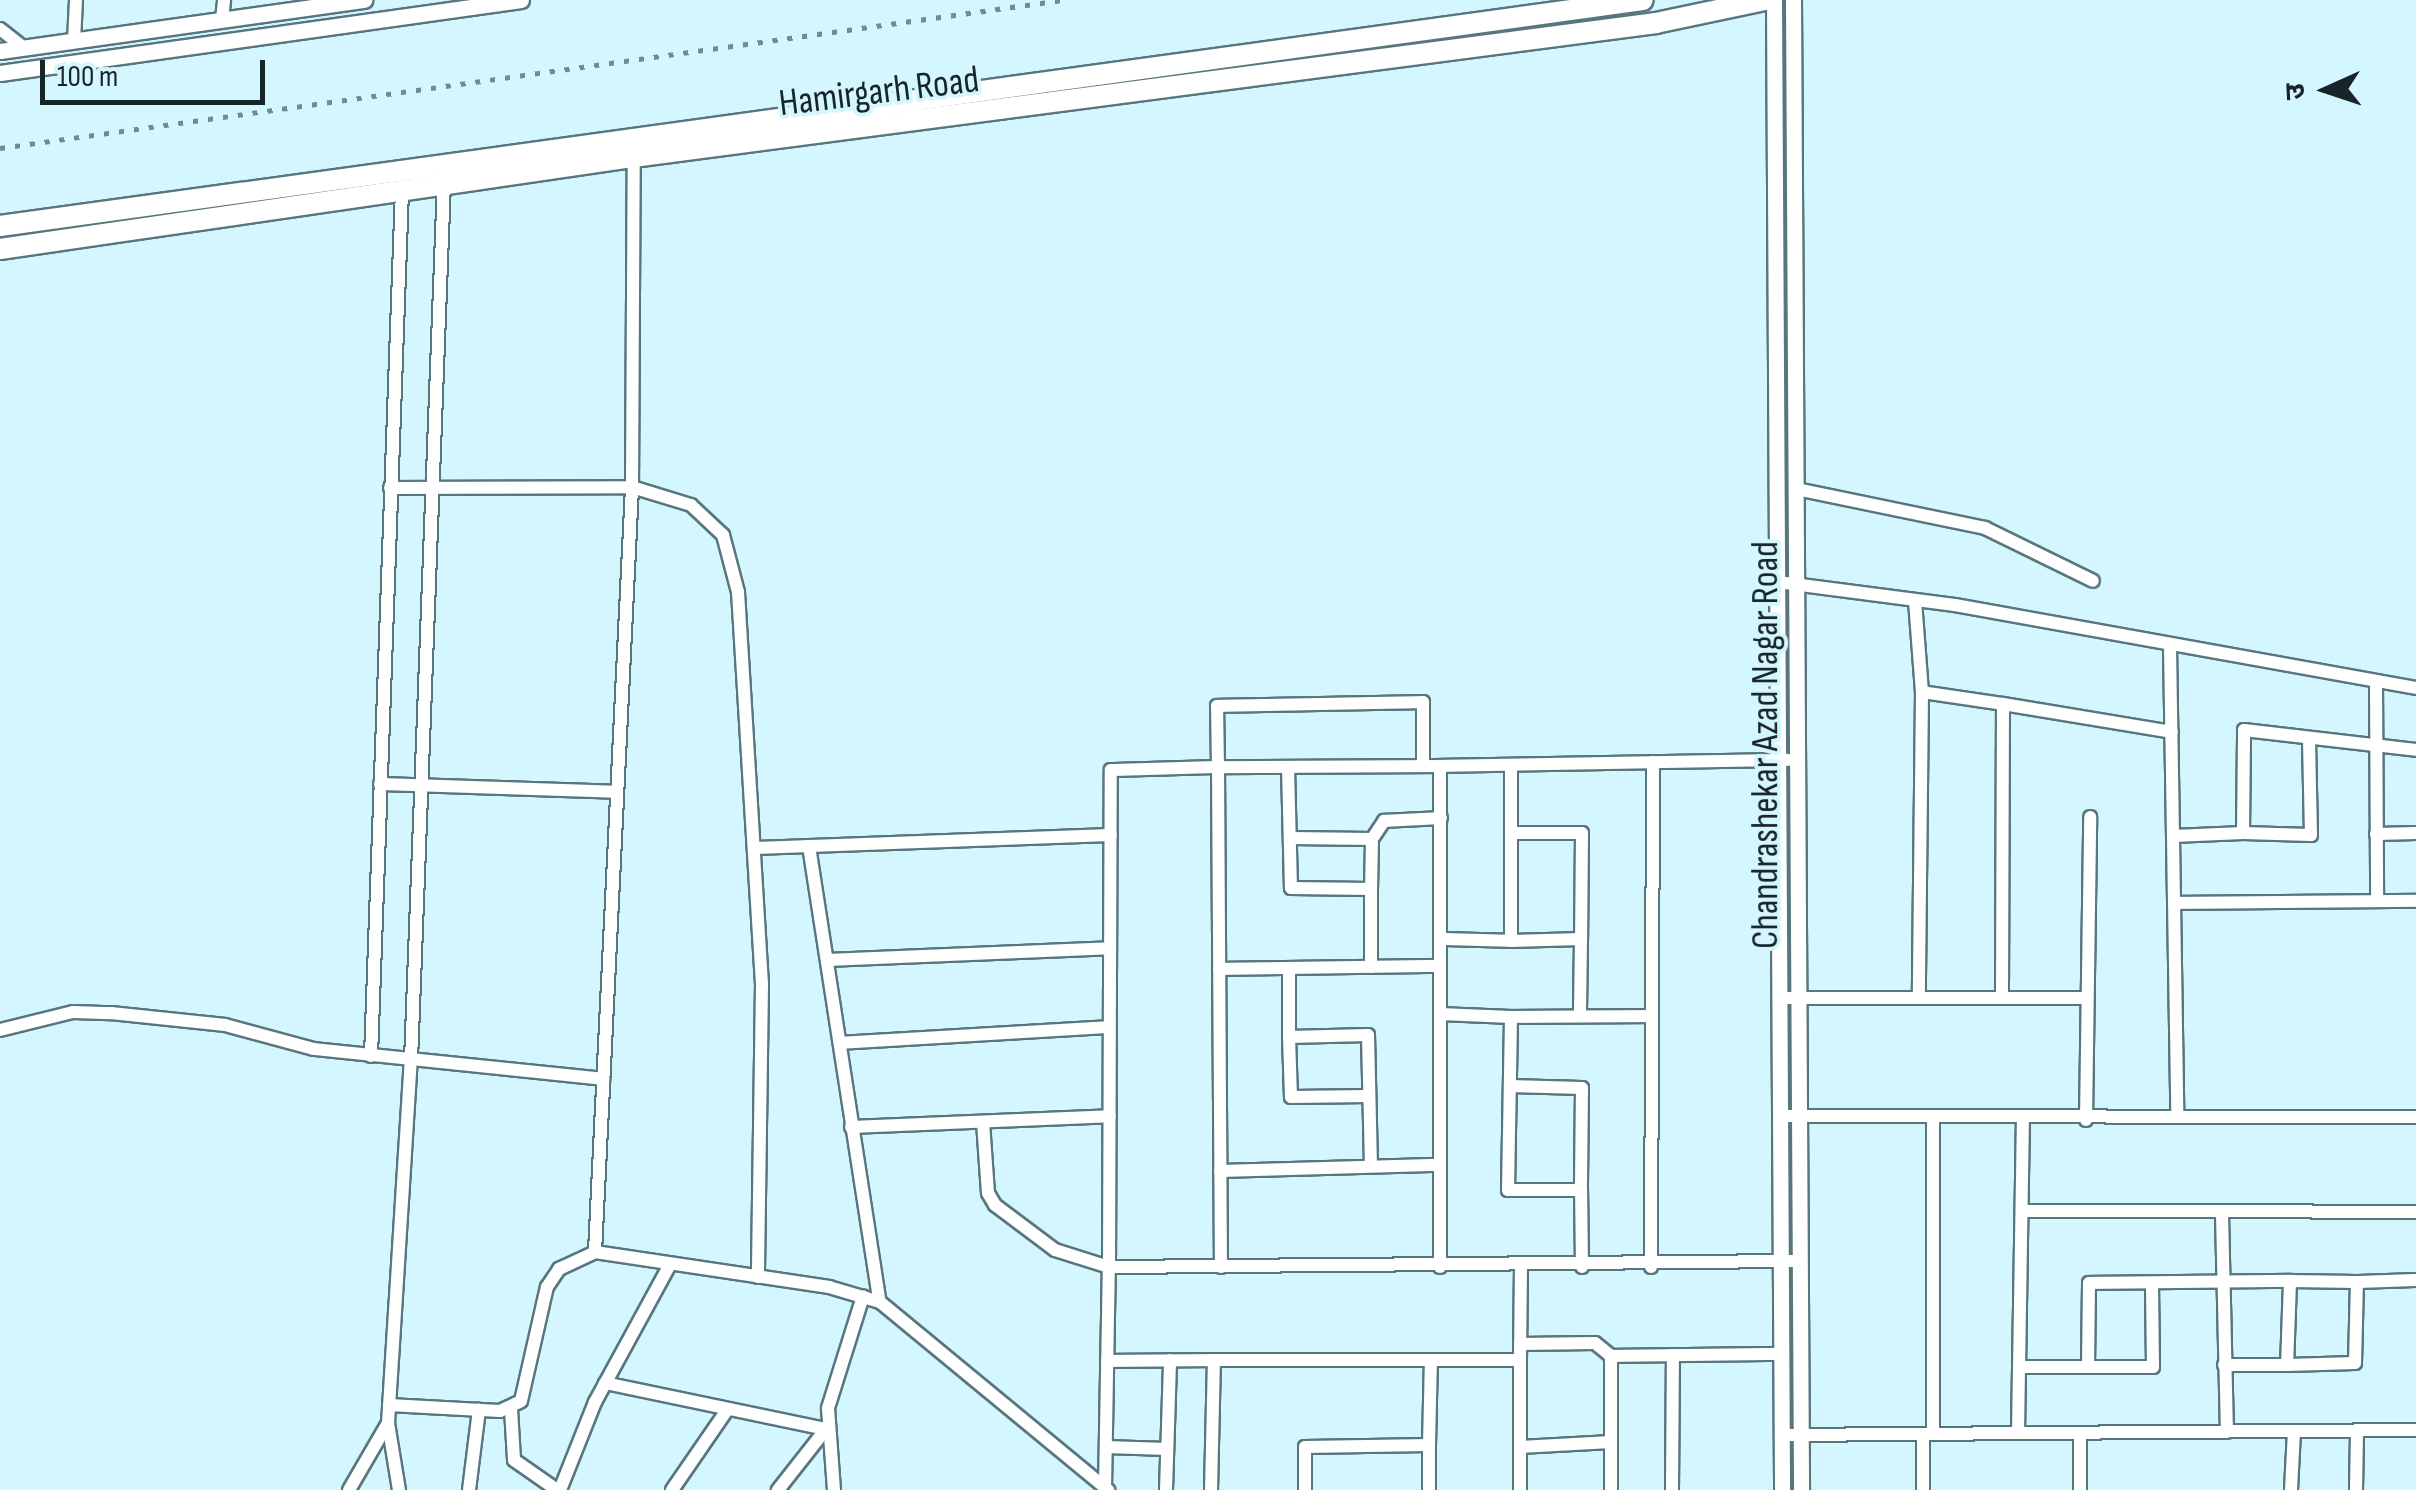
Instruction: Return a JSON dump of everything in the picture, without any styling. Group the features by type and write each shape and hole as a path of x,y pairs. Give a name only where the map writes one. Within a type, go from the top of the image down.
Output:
{"main road":[{"name":"Hamirgarh Road","path":"0,249 444,184 634,149 1643,0"},
{"name":"Hamirgarh Road","path":"0,226 1538,39 1765,0"}],"street":[{"path":"74,40 76,0"},
{"path":"222,20 224,0"},
{"path":"0,51 222,20 276,6 364,0"},
{"path":"0,73 521,0"},
{"name":"Chandrashekar Azad Nagar Road","path":"1774,0 1782,1490"},
{"name":"Chandrashekar Azad Nagar Road","path":"1793,0 1801,1490"},
{"path":"333,24 343,2"},
{"path":"0,29 23,48"},
{"path":"595,1252 632,487 634,149"},
{"path":"399,1490 388,1423 412,1061 444,184"},
{"path":"371,1056 402,190"},
{"path":"390,488 430,492 632,487 692,505 710,518 733,558 762,984 758,1277"},
{"path":"1797,489 1985,528 2092,581"},
{"path":"1778,582 1916,601 2416,688"},
{"path":"1916,601 1922,692 1919,997"},
{"path":"2170,646 2177,1115"},
{"path":"2376,681 2377,901"},
{"path":"1922,692 2172,732"},
{"path":"1221,1267 1217,706 1424,702 1423,766"},
{"path":"2002,998 2003,704"},
{"path":"2242,833 2244,730 2376,750 2416,750"},
{"path":"2173,836 2311,835 2309,739"},
{"path":"1106,1489 1111,770 1799,760"},
{"path":"1651,1267 1653,762"},
{"path":"1511,941 1512,765"},
{"path":"1440,766 1440,1267"},
{"path":"1288,767 1291,888 1371,889"},
{"path":"380,784 617,792"},
{"path":"2086,1120 2090,817"},
{"path":"1371,967 1372,839 1384,821 1441,818"},
{"path":"1511,833 1582,833 1580,1015"},
{"path":"2376,834 2416,833"},
{"path":"755,848 1110,836"},
{"path":"1290,838 1372,839"},
{"path":"809,846 880,1302"},
{"path":"2174,903 2416,902"},
{"path":"1441,939 1581,940"},
{"path":"827,960 1110,948"},
{"path":"1219,970 1440,966"},
{"path":"1289,968 1292,1098 1369,1096"},
{"path":"1780,998 2086,998"},
{"path":"0,1030 74,1012 111,1013 225,1025 314,1050 603,1079"},
{"path":"1440,1014 1652,1016"},
{"path":"1511,1017 1508,1190 1580,1190"},
{"path":"840,1042 1110,1027"},
{"path":"1288,1037 1368,1036 1371,1166"},
{"path":"1510,1086 1582,1088 1582,1267"},
{"path":"1780,1116 2023,1120 2177,1115 2416,1117"},
{"path":"851,1127 1110,1116"},
{"path":"1923,1490 1928,1434 1933,1116"},
{"path":"2018,1433 2023,1120"},
{"path":"983,1122 988,1193 994,1205 1054,1250 1109,1267 1651,1267 1800,1261"},
{"path":"1220,1171 1440,1165"},
{"path":"2022,1211 2416,1212"},
{"path":"2222,1214 2227,1432"},
{"path":"389,1405 511,1408 529,1388 547,1287 559,1269 595,1252 668,1268 758,1277 880,1302 1106,1489"},
{"path":"1520,1490 1521,1267"},
{"path":"511,1408 514,1460 558,1490 605,1383 668,1268"},
{"path":"2088,1367 2089,1284 2416,1280"},
{"path":"2286,1365 2290,1281"},
{"path":"2224,1365 2355,1363 2357,1282"},
{"path":"2020,1367 2152,1367 2152,1283"},
{"path":"778,1490 826,1429 863,1296"},
{"path":"1520,1344 1594,1342 1611,1356 1782,1354"},
{"path":"1672,1490 1673,1355"},
{"path":"1611,1356 1611,1490"},
{"path":"1166,1490 1170,1360"},
{"path":"1212,1490 1214,1360"},
{"path":"1430,1490 1431,1360"},
{"path":"1107,1361 1520,1360"},
{"path":"605,1383 826,1429"},
{"path":"470,1490 479,1410"},
{"path":"672,1490 728,1410"},
{"path":"349,1490 388,1423"},
{"path":"826,1429 834,1490"},
{"path":"1782,1435 2416,1430"},
{"path":"2291,1490 2294,1431"},
{"path":"2356,1490 2357,1431"},
{"path":"2080,1433 2080,1490"},
{"path":"1520,1447 1611,1442"},
{"path":"1304,1490 1305,1447 1429,1445"},
{"path":"1106,1447 1167,1449"}],"railway":[{"path":"0,148 1063,0"}]}
